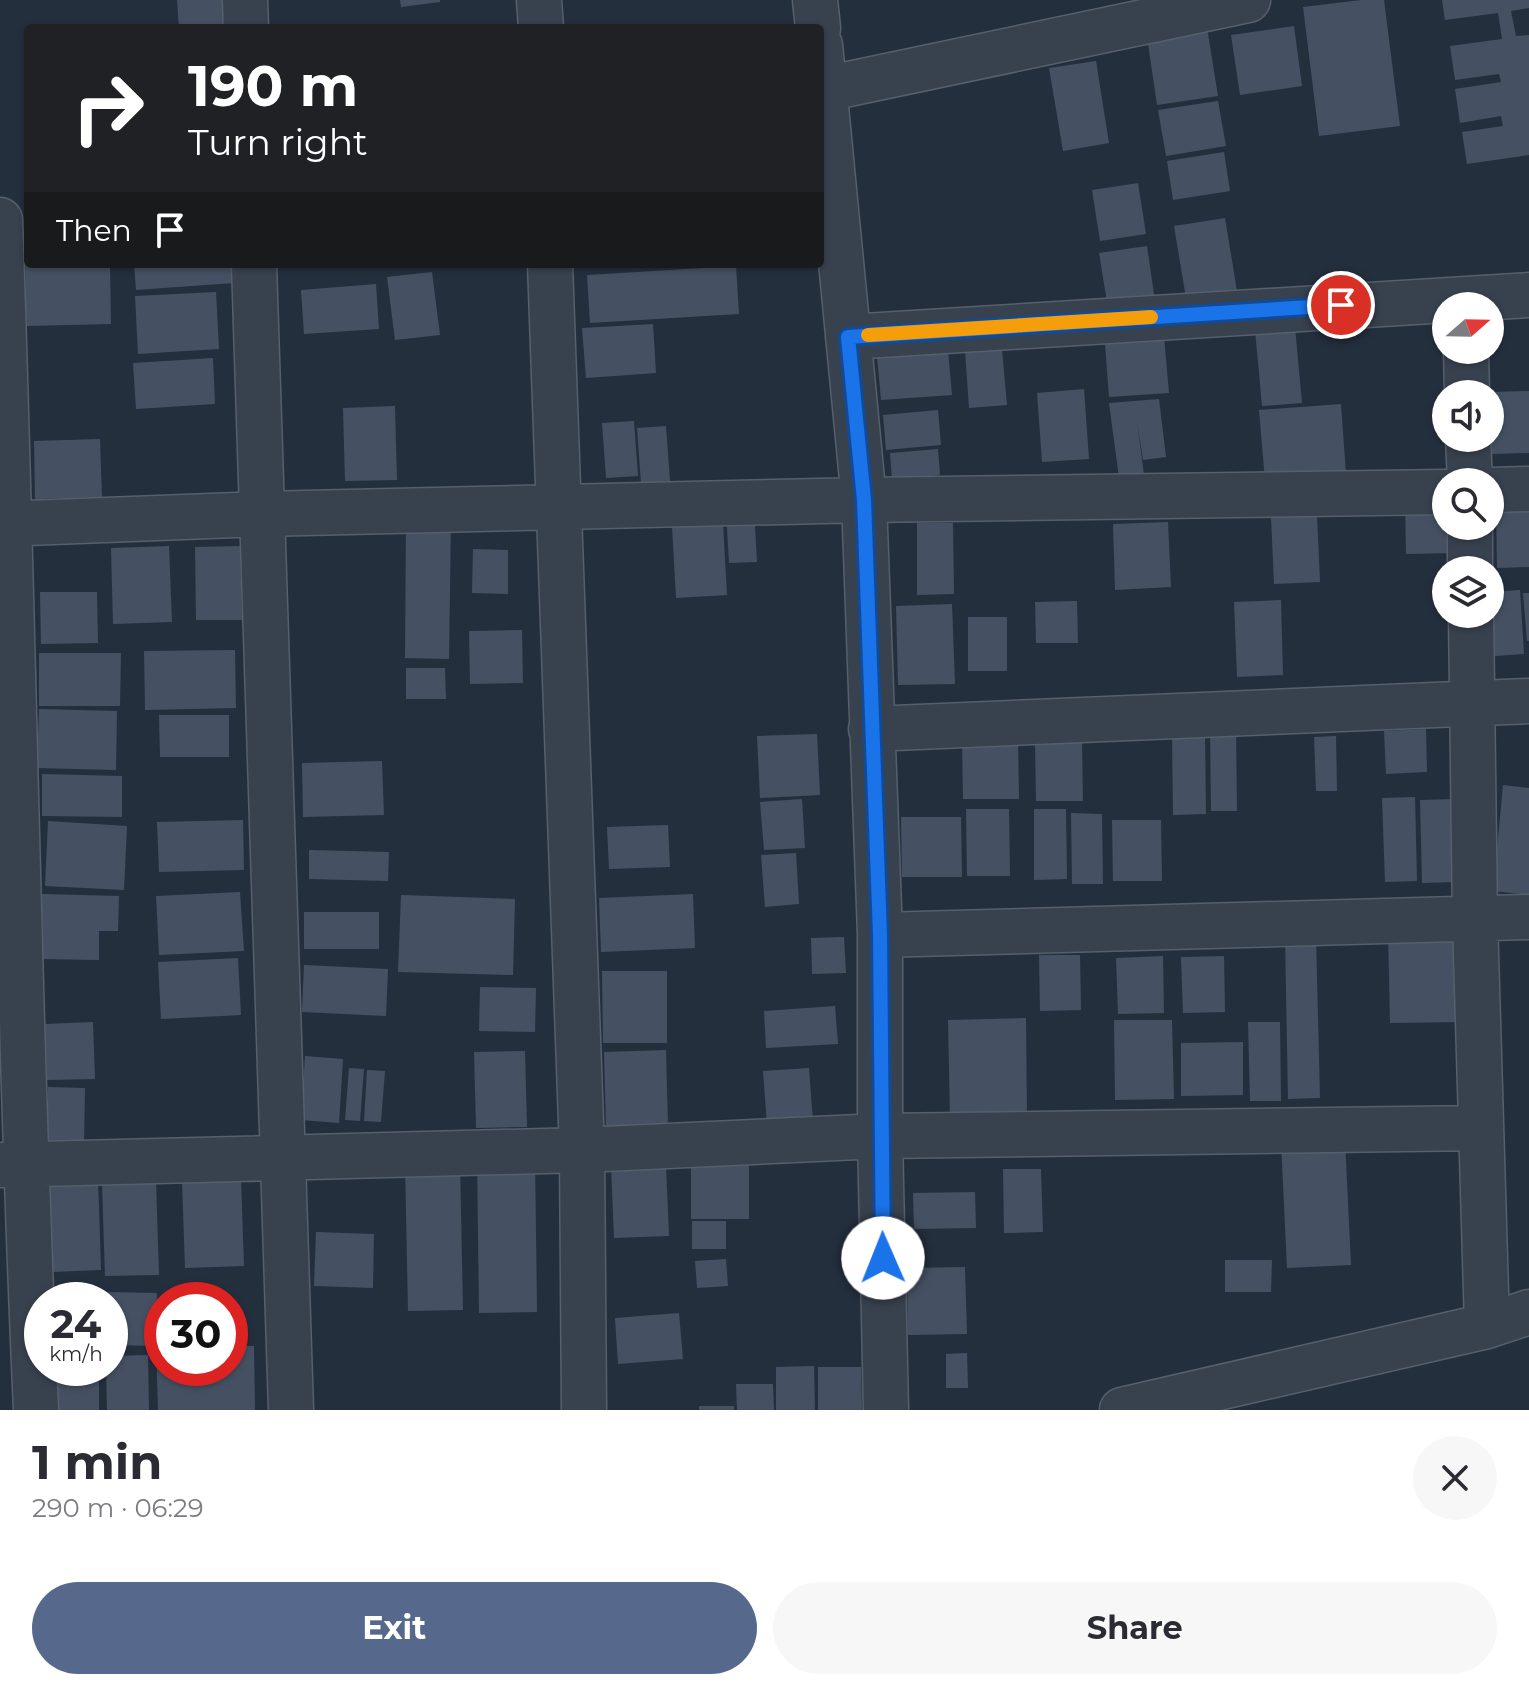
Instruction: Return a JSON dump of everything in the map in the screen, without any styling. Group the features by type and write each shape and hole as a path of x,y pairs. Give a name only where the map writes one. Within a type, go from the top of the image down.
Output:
{"street":[{"path":"245,0 246,24"},
{"path":"539,0 541,24"},
{"path":"815,0 818,24"},
{"path":"825,89 1248,0"},
{"path":"824,80 864,500 880,935 880,1136 886,1410"},
{"path":"0,220 12,1165 36,1410"},
{"path":"254,268 291,1410"},
{"path":"550,268 582,1150 584,1410"},
{"path":"1504,298 1529,295"},
{"path":"848,337 1432,304"},
{"path":"1504,490 1529,489"},
{"path":"6,524 262,514 864,500 1432,492"},
{"path":"1471,628 1475,919 1487,1326"},
{"path":"871,729 1529,701"},
{"path":"880,935 1529,917"},
{"path":"12,1165 582,1150 880,1136 1481,1128"},
{"path":"1122,1410 1487,1326 1529,1312"}],"building":[{"path":"177,0 225,0 227,24 179,24"},
{"path":"400,0 440,0 440,2 401,7"},
{"path":"1384,0 1400,126 1319,136 1303,7"},
{"path":"1442,0 1529,0 1529,8 1511,11 1516,36 1529,35 1529,155 1467,164 1462,132 1503,126 1501,116 1460,123 1455,89 1501,82 1499,74 1455,80 1450,46 1502,39 1498,13 1445,20"},
{"path":"1206,21 1218,96 1157,105 1146,30"},
{"path":"1294,26 1302,86 1240,95 1231,35"},
{"path":"1096,61 1109,143 1063,151 1049,68"},
{"path":"1218,101 1226,146 1166,156 1158,110"},
{"path":"1224,152 1230,191 1173,200 1167,161"},
{"path":"1138,183 1146,234 1100,241 1092,190"},
{"path":"1225,218 1237,291 1186,298 1174,226"},
{"path":"1147,246 1155,301 1108,308 1099,253"},
{"path":"25,268 110,268 111,324 26,326"},
{"path":"134,268 232,268 234,283 136,290"},
{"path":"736,268 739,314 590,323 587,275"},
{"path":"432,272 440,335 395,340 387,277"},
{"path":"376,284 379,329 304,334 301,290"},
{"path":"216,292 219,349 138,354 135,296"},
{"path":"653,324 656,373 586,378 582,328"},
{"path":"1163,325 1169,393 1109,397 1104,330"},
{"path":"1295,327 1302,403 1262,406 1255,330"},
{"path":"1002,349 1007,405 969,408 965,351"},
{"path":"948,350 952,395 881,400 877,356"},
{"path":"213,358 215,404 136,409 133,363"},
{"path":"1084,389 1089,459 1042,462 1037,393"},
{"path":"1529,391 1529,453 1492,454 1504,452 1504,392"},
{"path":"1159,399 1166,457 1143,460 1137,421 1144,475 1119,478 1109,403"},
{"path":"1341,404 1346,474 1265,480 1259,410"},
{"path":"395,406 397,480 345,481 343,408"},
{"path":"938,410 941,445 886,450 883,415"},
{"path":"634,421 638,476 606,478 602,423"},
{"path":"666,426 670,481 641,483 637,428"},
{"path":"100,439 102,497 35,499 34,441"},
{"path":"938,449 940,475 892,479 890,453"},
{"path":"1432,500 1432,540 1453,540 1453,553 1406,554 1405,501"},
{"path":"1529,507 1529,567 1504,568 1504,556 1497,556 1497,540 1504,540 1504,508"},
{"path":"754,509 757,562 729,563 726,510"},
{"path":"1317,515 1320,582 1274,584 1271,517"},
{"path":"406,518 451,518 449,659 405,658"},
{"path":"1168,522 1171,587 1115,590 1113,524"},
{"path":"917,523 953,523 954,594 917,595"},
{"path":"723,524 727,595 676,598 672,526"},
{"path":"169,546 172,622 113,624 111,548"},
{"path":"240,546 242,620 196,620 195,547"},
{"path":"473,549 508,550 508,594 472,593"},
{"path":"1520,590 1524,654 1495,656 1493,628 1504,628 1504,591"},
{"path":"40,592 97,592 98,643 41,644"},
{"path":"1523,593 1529,593 1529,641 1527,641"},
{"path":"1281,600 1283,675 1237,677 1234,602"},
{"path":"1077,601 1078,643 1036,643 1035,602"},
{"path":"952,604 955,684 898,685 896,606"},
{"path":"968,617 1007,617 1007,671 968,671"},
{"path":"522,630 523,683 470,684 469,631"},
{"path":"235,650 236,708 145,710 144,651"},
{"path":"39,653 121,653 120,706 39,706"},
{"path":"406,668 445,668 446,699 406,699"},
{"path":"39,709 117,711 116,770 37,768"},
{"path":"159,715 229,715 229,757 160,757"},
{"path":"1236,726 1237,811 1211,811 1210,727"},
{"path":"1426,729 1427,772 1386,774 1384,731"},
{"path":"1205,732 1206,814 1173,815 1172,733"},
{"path":"817,734 820,795 760,798 757,736"},
{"path":"1336,736 1337,791 1316,791 1314,737"},
{"path":"962,738 1018,738 1019,799 963,799"},
{"path":"1035,742 1082,742 1083,801 1036,801"},
{"path":"382,761 384,815 303,817 302,763"},
{"path":"42,774 122,776 122,817 42,816"},
{"path":"1503,785 1529,788 1529,895 1493,891"},
{"path":"1415,797 1417,881 1385,882 1382,798"},
{"path":"802,799 805,848 764,850 760,802"},
{"path":"1454,799 1457,882 1422,883 1420,800"},
{"path":"966,809 1009,809 1010,876 967,876"},
{"path":"1034,809 1066,809 1067,879 1034,880"},
{"path":"1071,813 1102,814 1103,884 1072,884"},
{"path":"901,817 961,817 962,877 902,877"},
{"path":"243,820 244,870 159,872 157,822"},
{"path":"1112,820 1161,820 1162,881 1113,881"},
{"path":"48,821 127,826 124,890 45,886"},
{"path":"668,825 670,867 609,869 607,827"},
{"path":"309,850 389,852 388,881 309,879"},
{"path":"796,853 799,904 765,907 761,855"},
{"path":"240,892 244,951 159,955 156,896"},
{"path":"42,894 119,896 118,931 99,931 99,960 41,959"},
{"path":"693,894 695,948 601,952 599,898"},
{"path":"401,895 515,899 513,975 398,972"},
{"path":"304,912 379,912 379,949 304,949"},
{"path":"1461,930 1464,1022 1390,1023 1388,931"},
{"path":"1316,936 1320,1098 1288,1099 1285,937"},
{"path":"844,937 846,973 812,974 811,938"},
{"path":"1039,955 1080,955 1081,1010 1040,1011"},
{"path":"1163,956 1164,1013 1118,1014 1116,958"},
{"path":"1224,956 1225,1012 1183,1013 1181,957"},
{"path":"238,958 241,1015 161,1019 158,962"},
{"path":"304,965 388,969 386,1016 302,1012"},
{"path":"602,971 667,971 667,1043 603,1043"},
{"path":"480,987 536,988 535,1032 479,1031"},
{"path":"835,1006 838,1044 766,1048 764,1011"},
{"path":"1026,1018 1027,1119 950,1120 948,1020"},
{"path":"1114,1020 1172,1020 1174,1099 1115,1100"},
{"path":"93,1022 95,1079 47,1080 45,1024"},
{"path":"1248,1022 1280,1022 1281,1101 1250,1101"},
{"path":"1243,1042 1243,1095 1181,1096 1181,1043"},
{"path":"666,1050 668,1126 606,1128 604,1052"},
{"path":"525,1051 527,1127 476,1128 474,1052"},
{"path":"305,1056 343,1059 339,1123 301,1120"},
{"path":"349,1068 364,1069 360,1121 345,1120"},
{"path":"809,1068 813,1122 767,1125 763,1071"},
{"path":"367,1070 385,1071 381,1122 364,1121"},
{"path":"48,1087 85,1088 84,1144 48,1144"},
{"path":"1345,1139 1351,1265 1287,1268 1281,1142"},
{"path":"535,1155 537,1312 479,1313 477,1156"},
{"path":"691,1159 749,1159 749,1219 691,1219"},
{"path":"460,1161 463,1310 408,1311 405,1162"},
{"path":"666,1165 669,1236 614,1238 611,1166"},
{"path":"1003,1169 1041,1169 1043,1232 1004,1233"},
{"path":"98,1178 101,1270 51,1272 49,1179"},
{"path":"241,1178 244,1266 185,1268 182,1180"},
{"path":"156,1180 159,1275 105,1276 102,1182"},
{"path":"975,1192 976,1228 914,1229 913,1193"},
{"path":"692,1221 726,1221 726,1249 692,1249"},
{"path":"316,1232 374,1234 373,1288 314,1286"},
{"path":"726,1259 728,1286 697,1288 695,1261"},
{"path":"1225,1260 1272,1260 1271,1292 1225,1292"},
{"path":"965,1267 967,1334 908,1335 907,1268"},
{"path":"128,1292 144,1293 144,1346 128,1345"},
{"path":"679,1313 683,1359 618,1364 615,1318"},
{"path":"248,1346 254,1346 255,1410 158,1410 157,1386 248,1386"},
{"path":"967,1353 968,1388 946,1388 946,1354"},
{"path":"144,1355 144,1386 149,1386 149,1410 107,1410 106,1386 128,1386 128,1356"},
{"path":"814,1366 815,1410 776,1410 776,1367"},
{"path":"818,1367 861,1367 862,1410 818,1410"},
{"path":"736,1384 773,1384 774,1410 737,1410"},
{"path":"54,1386 99,1386 99,1410 54,1410"},
{"path":"699,1406 734,1406 734,1410 699,1410"}],"slow traffic":[{"path":"868,335 1151,317"}],"route":[{"path":"883,1258 880,935 864,500 848,337 1341,305"}]}
